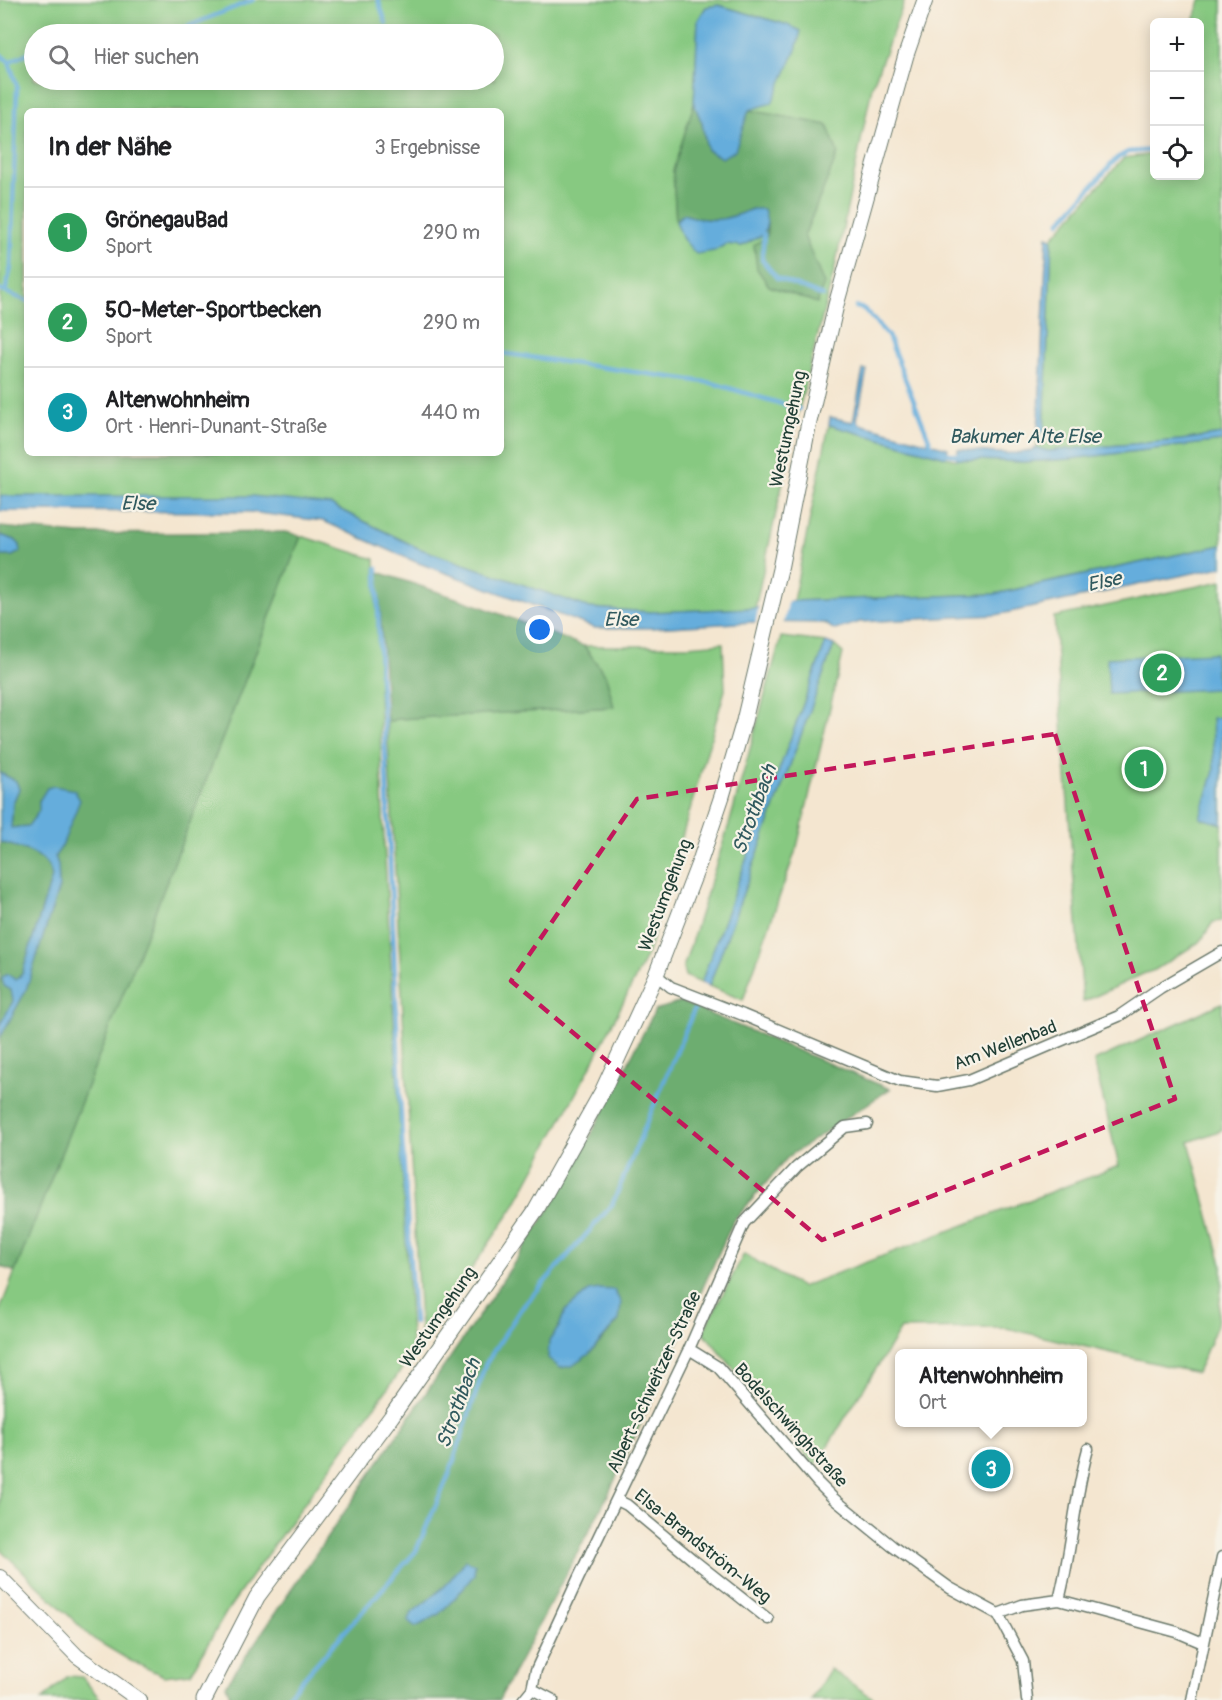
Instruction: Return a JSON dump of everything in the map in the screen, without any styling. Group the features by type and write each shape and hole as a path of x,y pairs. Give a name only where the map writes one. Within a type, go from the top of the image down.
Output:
{"main road":[{"name":"Westumgehung","path":"204,1700 257,1597 391,1417 536,1210 602,1092 656,975 701,858 744,721 778,575 813,402 839,294 906,55 926,0"}],"street":[{"name":"Am Wellenbad","path":"656,975 671,987 900,1081 937,1086 969,1080 1119,1016 1160,988 1222,952"},
{"name":"Albert-Schweitzer-Straße","path":"523,1700 532,1689 536,1670 689,1349 744,1222 797,1167 845,1127 867,1125"},
{"name":"Bodelschwinghstraße","path":"689,1349 718,1367 834,1499 892,1546 950,1588 998,1614"},
{"path":"1059,1600 1068,1566 1078,1484 1088,1449"},
{"name":"Elsa-Brandström-Weg","path":"617,1500 627,1505 768,1619"},
{"path":"1192,1700 1222,1557"},
{"path":"0,1577 77,1656 139,1700"},
{"path":"1028,1700 1023,1661 998,1614 1022,1605 1059,1600 1176,1632 1203,1643"},
{"path":"532,1689 553,1700"}],"highlighted area":[{"path":"1055,734 1175,1099 822,1240 511,981 637,799"}],"green space":[{"path":"0,0 905,0 872,87 835,267 799,409 755,608 650,612 590,608 418,548 331,505 0,496","holes":["719,5 788,25 749,110 827,125 838,153 804,236 824,284 767,236 767,222 764,234 742,246 726,244 714,251 683,239 676,221 673,171 694,104 698,20 706,7"]},
{"path":"1200,0 1222,0 1222,434 1181,440 1048,451 1037,448 1038,434 1041,435 1044,432 1052,238 1124,158 1150,155 1150,180 1204,180 1204,18 1195,18"},
{"path":"694,104 702,123 707,150 743,127 749,110 827,125 838,153 804,236 824,284 817,303 769,286 757,269 754,245 767,236 767,222 752,209 734,216 710,220 683,214 676,221 673,171"},
{"path":"829,425 953,459 1023,462 1070,459 1222,441 1222,545 995,594 793,601"},
{"path":"0,527 79,534 286,532 301,536 15,1272 0,1266 0,1038 26,990 59,887 58,865 55,856 67,832 39,801 40,811 28,826 11,828 13,803 19,789 16,781 0,773 0,556 12,556 20,552 20,545 15,540 0,535"},
{"path":"301,536 375,559 383,821 412,1355 227,1611 191,1673 164,1676 129,1660 92,1638 0,1549 0,1310"},
{"path":"378,572 474,604 584,646 606,676 614,707 397,719 387,722"},
{"path":"1222,581 1222,921 1213,922 1201,941 1155,970 1083,1002 1054,617"},
{"path":"781,637 826,642 701,983 685,976 683,968 730,821"},
{"path":"723,643 725,690 648,953 593,1062 512,1210 421,1342 387,722 397,719 613,707 606,676 584,646 687,646"},
{"path":"834,645 843,653 797,847 743,1000 709,986"},
{"path":"0,842 39,857 45,862 52,877 22,974 11,990 13,1001 0,1025"},
{"path":"681,1002 890,1089 788,1157 733,1222 608,1495 499,1700 232,1700 226,1685 493,1295 568,1180 655,1010","holes":["589,1291 619,1320 586,1356 569,1366 560,1368 549,1341 559,1327 565,1311","445,1586 463,1588 454,1599 409,1621 412,1613"]},
{"path":"1222,1003 1222,1130 1189,1142 1222,1264 1217,1325 1197,1373 1006,1328 901,1329 815,1466 703,1332 744,1254 801,1287 1119,1166 1094,1061"},
{"path":"830,1669 876,1700 811,1700"},
{"path":"68,1676 82,1677 101,1700 42,1700"}],"water":[{"path":"718,5 788,25 801,31 796,50 772,103 749,110 735,150 722,158 707,150 702,123 694,104 698,20 706,7"},
{"path":"752,209 764,209 767,222 764,234 742,246 726,244 714,251 696,254 683,239 676,221 683,214 710,220 734,216"},
{"path":"1047,236 1052,238 1044,432 1041,435 1038,434"},
{"path":"863,370 867,370 857,420 860,424 948,448 946,457 829,425 830,417 853,422"},
{"path":"1222,434 1222,441 1070,459 1023,462 957,459 958,449 1020,453 1037,448 1048,451 1181,440"},
{"name":"Else","path":"0,496 252,496 331,505 418,548 590,608 650,612 755,608 793,601 995,594 1222,545 1222,567 996,615 860,622 835,630 824,623 754,622 653,628 595,628 416,562 323,521 249,512 0,511"},
{"path":"0,535 15,540 20,545 20,552 12,556 0,556"},
{"path":"826,642 834,645 709,986 701,983"},
{"path":"1215,653 1217,689 1109,694 1107,658"},
{"path":"1222,717 1222,824 1200,818 1214,771 1212,718"},
{"path":"0,773 16,781 19,789 13,803 11,828 28,826 39,811 39,801 47,788 54,786 74,790 80,800 62,846 55,856 58,865 59,887 26,990 0,1038 0,1025 13,1001 11,990 4,986 2,978 7,974 16,980 22,974 52,877 45,862 39,857 0,842"},
{"path":"614,1290 621,1303 619,1320 589,1354 572,1366 560,1368 548,1358 549,1341 559,1327 565,1311 589,1291"},
{"path":"466,1560 475,1564 474,1575 454,1599 438,1615 416,1627 408,1621 412,1613 445,1586"}],"pier":[{"path":"789,599 783,626 755,625 759,604"}],"waterway":[{"path":"194,24 253,0"},
{"path":"378,0 386,23"},
{"path":"0,54 9,62 17,86 11,268 5,292"},
{"path":"9,62 24,55"},
{"path":"1060,222 1117,158 1128,152 1150,150"},
{"path":"764,234 762,260 777,278 823,296"},
{"name":"Bakumer Alte Else","path":"0,290 24,300"},
{"path":"856,307 864,309 888,336 933,449"},
{"name":"Bakumer Alte Else","path":"504,353 712,383 799,409"},
{"name":"Bakumer Alte Else","path":"943,453 962,456"},
{"path":"377,568 402,1136 414,1323"},
{"name":"Strothbach","path":"284,1700 416,1551 450,1472 485,1365 520,1310 612,1205 694,1010"}],"place":[{"name":"50-Meter-Sportbecken","path":"1162,673"},
{"name":"GrönegauBad","path":"1144,769"},
{"name":"Altenwohnheim","path":"991,1469"}]}
